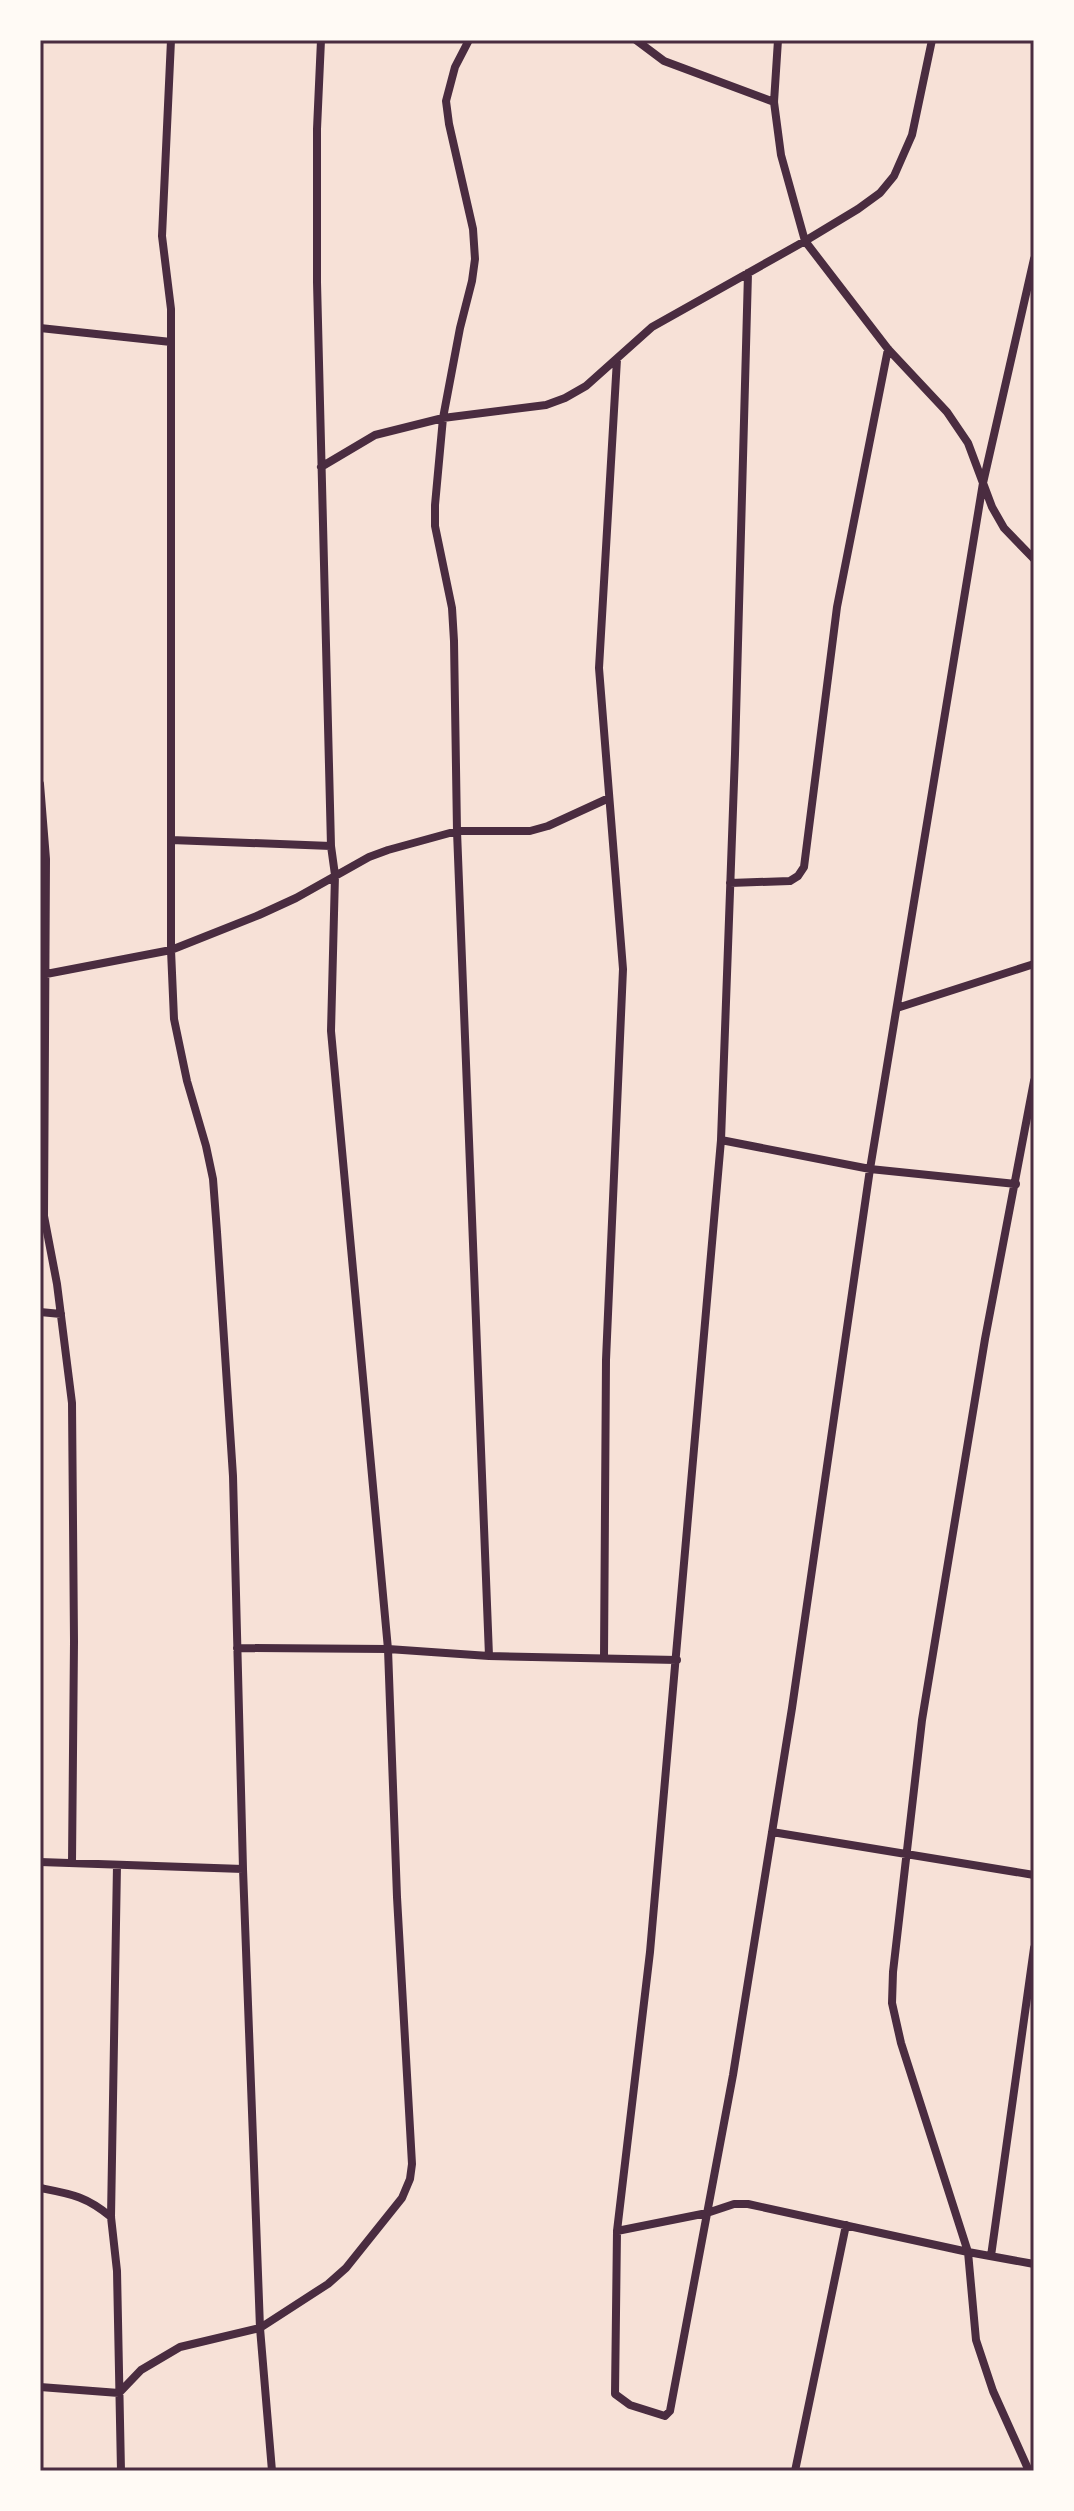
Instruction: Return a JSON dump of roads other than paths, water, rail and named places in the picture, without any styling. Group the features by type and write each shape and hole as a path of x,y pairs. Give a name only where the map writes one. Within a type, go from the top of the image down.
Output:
{"street":[{"path":"171,40 162,236 170,290 171,342 171,950 174,1019 213,1179 233,1476 243,1869 260,2328 272,2471"},
{"path":"119,2393 141,2370 180,2347 260,2328 328,2284 346,2268 402,2198 412,2164 397,1897 388,1649 331,1031 335,875 331,846 317,282 317,129 321,40"},
{"path":"469,40 455,67 446,101 473,229 475,259 443,418 435,526 452,608 456,680 457,831 489,1656"},
{"path":"636,40 664,61 774,102"},
{"path":"778,40 774,102 781,155 805,241 888,349 947,412 968,443 992,507 1004,528 1034,559"},
{"path":"321,467 375,435 443,418 546,405 565,398 586,386 652,327 858,209 880,193 894,176 912,135 932,40"},
{"path":"748,273 721,1140 650,1952 617,2231 615,2394 630,2405 665,2416 670,2411 735,2060 792,1708 870,1169 983,483 1034,259"},
{"path":"40,328 171,342"},
{"path":"730,883 790,881 804,867 837,607 888,349"},
{"path":"604,1658 606,1360 623,969 599,668 617,359"},
{"path":"40,784 46,859 42,974 44,1216 72,1403 72,1863"},
{"path":"42,974 171,950 259,915 388,850 457,831 530,831 609,798"},
{"path":"171,840 331,846"},
{"path":"897,1008 1034,964"},
{"path":"1029,2471 993,2391 976,2340 968,2252 901,2043 892,2003 922,1720 985,1339 1034,1081"},
{"path":"721,1140 870,1169 1016,1184"},
{"path":"40,1312 61,1314"},
{"path":"237,1648 388,1649 489,1656 677,1660"},
{"path":"772,1832 1034,1875"},
{"path":"40,1862 243,1869"},
{"path":"117,1865 111,2217 117,2271 121,2471"},
{"path":"991,2256 1034,1948"},
{"path":"40,2188 80,2196 111,2217"},
{"path":"617,2231 707,2213 734,2204 748,2204 1034,2264"},
{"path":"795,2471 846,2225"},
{"path":"40,2387 119,2393"}]}
